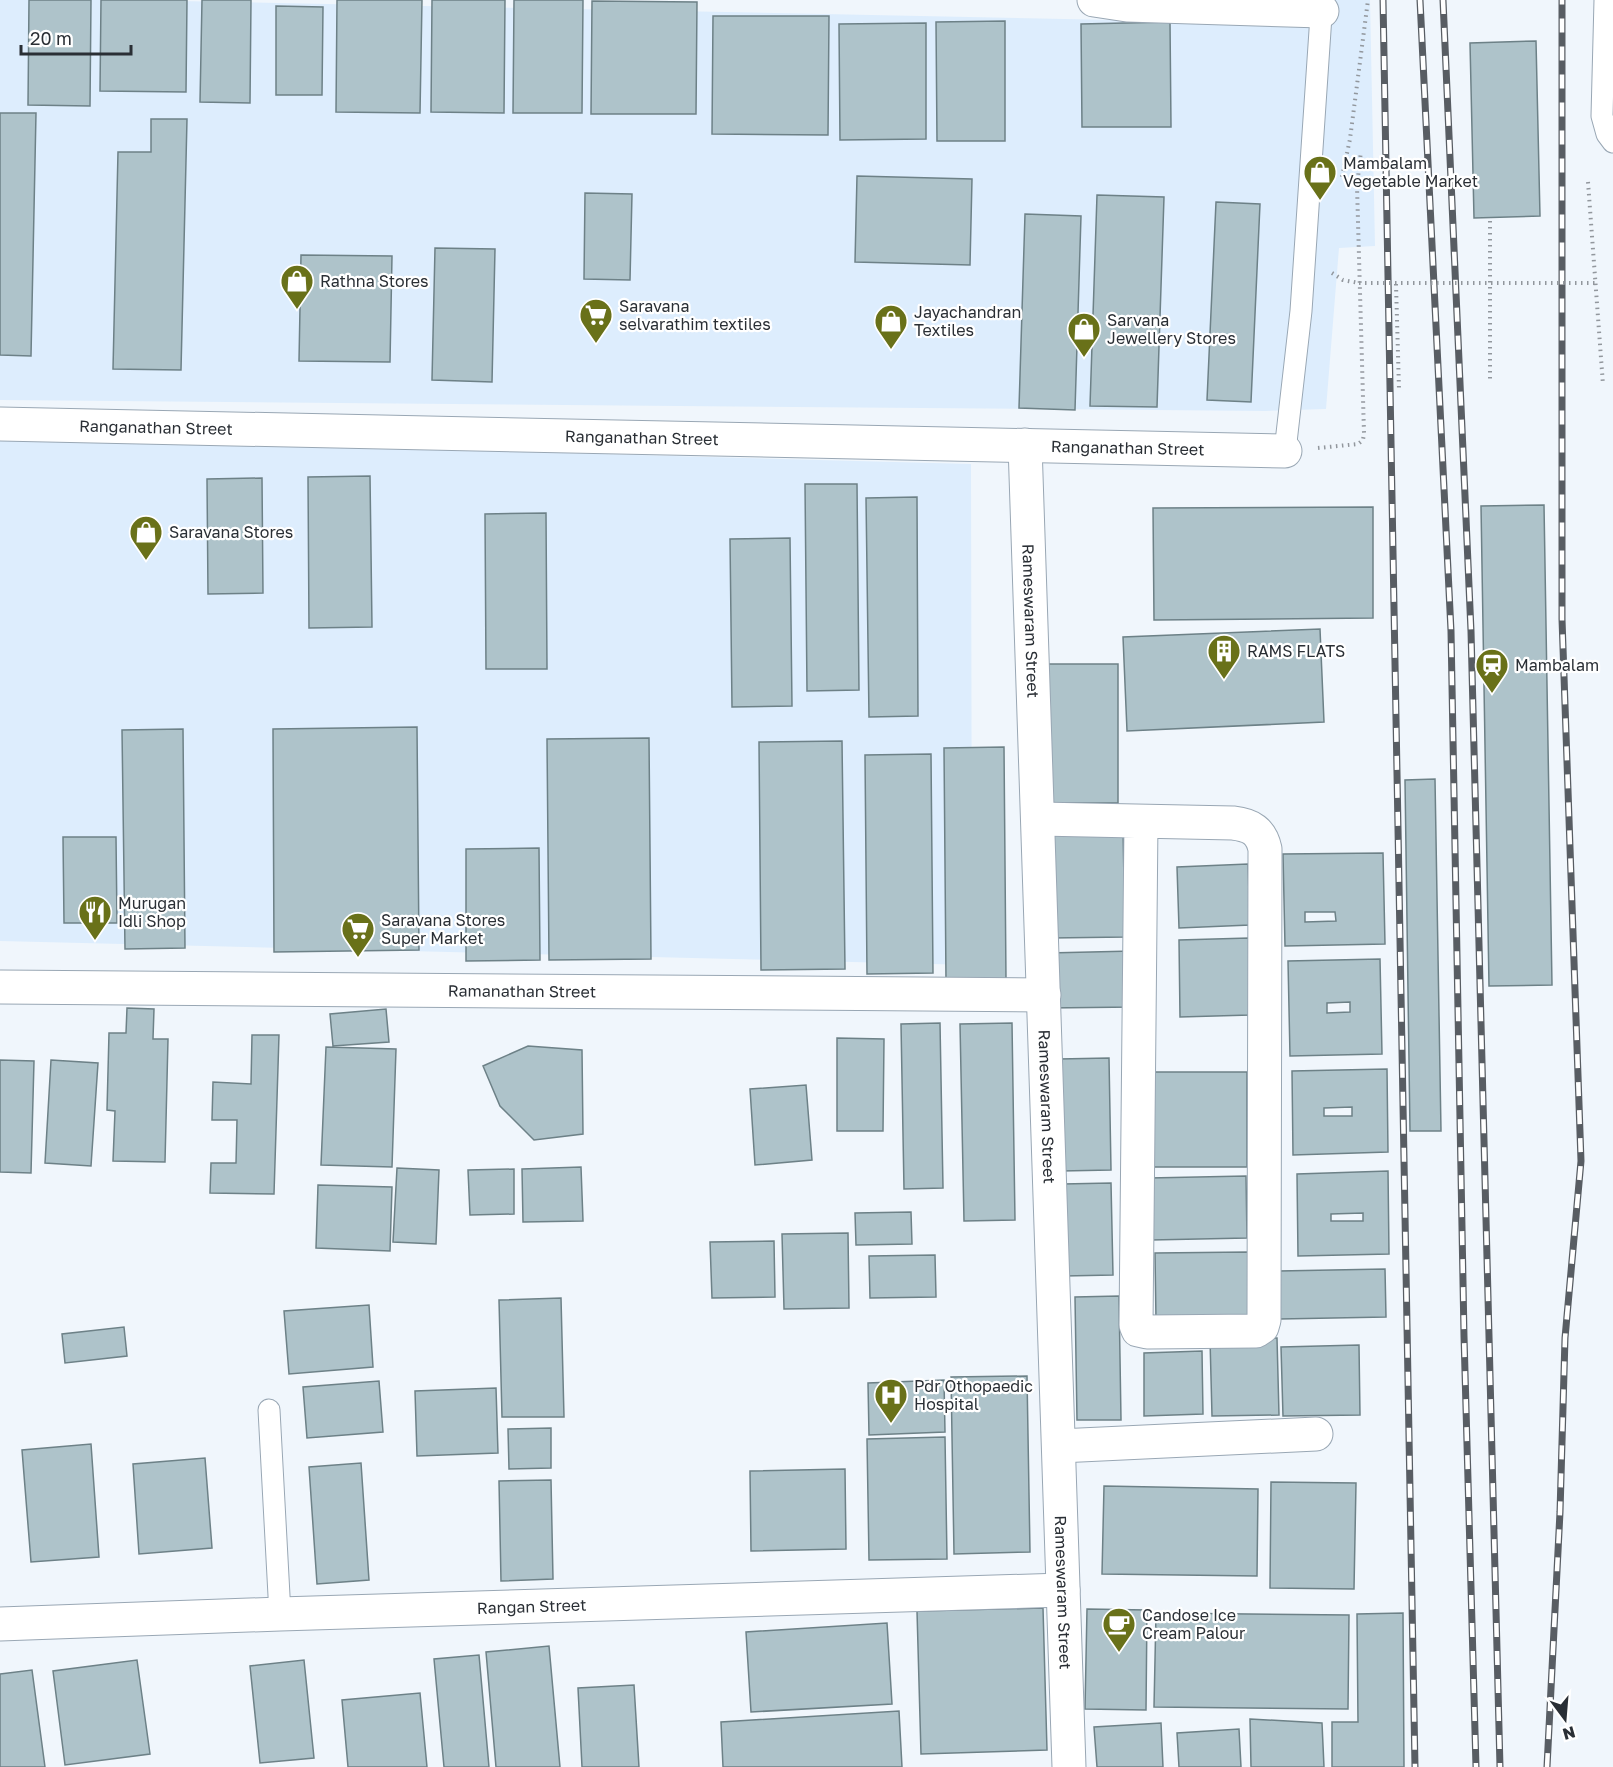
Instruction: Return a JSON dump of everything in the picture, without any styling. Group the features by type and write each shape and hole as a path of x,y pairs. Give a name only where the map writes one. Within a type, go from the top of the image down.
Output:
{"street":[{"path":"1094,0 1322,5"},
{"name":"Ranganathan Street","path":"0,424 1284,451"},
{"name":"Rameswaram Street","path":"1025,445 1070,1767"},
{"path":"1039,819 1247,824 1262,838 1265,849 1264,1320 1262,1327 1256,1331 1147,1332 1138,1330 1136,1325 1141,822"},
{"name":"Ramanathan Street","path":"0,987 1044,995"},
{"path":"1059,1446 1316,1434"},
{"name":"Rangan Street","path":"0,1624 1064,1590"}],"lane":[{"path":"1605,0 1602,116 1607,134 1613,142"},
{"path":"1284,451 1301,311 1322,5"},
{"path":"269,1410 280,1614"}],"path":[{"path":"1340,185 1350,139 1368,0"},
{"path":"1284,451 1358,444 1363,440 1357,186 1361,151"},
{"path":"1588,182 1603,385"},
{"path":"1490,221 1490,383"},
{"path":"1326,269 1343,280 1359,283 1595,283"},
{"path":"1396,284 1399,389"}],"shaded area":[{"path":"0,0 128,0 1314,24 1315,0 1370,0 1375,246 1339,248 1326,409 1265,411 0,400"},
{"path":"0,438 971,464 972,965 0,941"}],"building":[{"path":"29,0 91,0 90,106 28,105"},
{"path":"101,0 187,0 186,92 100,91"},
{"path":"202,0 251,0 250,103 200,102"},
{"path":"337,0 422,0 420,113 336,112"},
{"path":"432,0 505,0 504,113 431,112"},
{"path":"514,0 583,0 582,113 513,113"},
{"path":"592,1 697,2 696,114 591,114"},
{"path":"276,6 323,7 322,95 276,95"},
{"path":"713,16 829,16 828,135 712,134"},
{"path":"1005,21 1005,141 937,141 936,22"},
{"path":"1170,22 1171,127 1082,127 1081,24"},
{"path":"926,23 926,139 840,140 839,24"},
{"path":"1536,41 1540,216 1474,218 1470,43"},
{"path":"0,113 36,113 31,356 0,355"},
{"path":"151,119 187,119 181,370 113,369 118,152 151,152"},
{"path":"857,176 972,179 970,265 855,262"},
{"path":"585,193 632,194 630,280 584,279"},
{"path":"1097,195 1164,197 1157,407 1090,406"},
{"path":"1216,202 1260,204 1251,402 1207,400"},
{"path":"1025,214 1081,216 1075,410 1019,408"},
{"path":"435,248 495,249 492,382 432,380"},
{"path":"301,255 392,256 390,362 299,361"},
{"path":"370,476 372,627 309,628 308,477"},
{"path":"262,478 263,593 208,594 207,479"},
{"path":"805,484 857,484 859,690 807,691"},
{"path":"917,497 918,716 869,717 866,498"},
{"path":"1544,505 1552,985 1489,986 1481,506"},
{"path":"1373,507 1373,618 1154,620 1153,508"},
{"path":"546,513 547,669 486,669 485,514"},
{"path":"790,538 792,706 732,707 730,539"},
{"name":"RAMS FLATS","path":"1320,629 1324,722 1127,731 1123,637"},
{"path":"1047,664 1118,664 1118,803 1046,803"},
{"path":"417,727 419,950 274,952 273,729"},
{"path":"183,729 185,948 125,949 122,730"},
{"path":"649,738 651,959 549,960 547,739"},
{"path":"842,741 845,969 761,970 759,742"},
{"path":"1004,747 1006,980 946,980 944,748"},
{"path":"931,754 933,973 867,974 865,755"},
{"path":"1435,779 1441,1131 1410,1131 1405,780"},
{"path":"1123,828 1125,937 1051,938 1049,830"},
{"path":"63,837 116,837 117,923 64,923"},
{"path":"539,848 540,960 466,961 466,849"},
{"path":"1383,853 1385,944 1285,946 1283,854","holes":["1305,912 1335,912 1336,921 1305,922"]},
{"path":"1248,864 1250,925 1179,928 1177,867"},
{"path":"1249,938 1250,1015 1180,1017 1179,940"},
{"path":"1133,951 1134,1007 1048,1008 1048,953"},
{"path":"1380,959 1382,1054 1290,1056 1288,961","holes":["1350,1002 1350,1012 1327,1013 1327,1003"]},
{"path":"127,1008 154,1009 153,1039 168,1039 165,1162 113,1161 115,1111 107,1110 109,1033 126,1033"},
{"path":"386,1009 389,1042 333,1046 330,1014"},
{"path":"940,1023 943,1188 904,1189 901,1024"},
{"path":"1012,1023 1015,1220 964,1221 960,1024"},
{"path":"252,1035 279,1035 274,1194 210,1193 211,1163 236,1163 237,1120 212,1120 213,1082 251,1084"},
{"path":"837,1038 884,1039 883,1131 837,1131"},
{"path":"528,1046 582,1050 583,1134 534,1140 500,1106 483,1066"},
{"path":"326,1047 396,1049 392,1167 321,1165"},
{"path":"1109,1058 1111,1170 1061,1171 1059,1059"},
{"path":"0,1060 34,1061 31,1173 0,1172"},
{"path":"51,1060 98,1063 91,1166 45,1163"},
{"path":"1387,1069 1388,1152 1293,1155 1292,1071","holes":["1352,1107 1352,1116 1324,1116 1324,1108"]},
{"path":"1154,1072 1247,1072 1247,1167 1154,1167"},
{"path":"806,1085 812,1160 755,1165 750,1089"},
{"path":"581,1167 583,1221 523,1222 522,1169"},
{"path":"397,1168 439,1170 436,1244 393,1242"},
{"path":"514,1169 514,1214 470,1215 468,1170"},
{"path":"1388,1171 1389,1254 1298,1256 1297,1174","holes":["1363,1213 1363,1221 1331,1221 1331,1214"]},
{"path":"1246,1176 1247,1238 1151,1240 1149,1178"},
{"path":"1111,1183 1113,1275 1064,1276 1063,1184"},
{"path":"318,1185 392,1187 390,1251 316,1248"},
{"path":"911,1212 912,1244 856,1245 855,1213"},
{"path":"848,1233 849,1308 784,1309 782,1234"},
{"path":"774,1241 775,1297 712,1298 710,1242"},
{"path":"1248,1252 1250,1319 1156,1320 1155,1253"},
{"path":"935,1255 936,1297 870,1298 869,1256"},
{"path":"1385,1269 1386,1317 1280,1319 1279,1271"},
{"path":"1119,1296 1121,1420 1077,1420 1075,1297"},
{"path":"561,1298 564,1417 502,1417 499,1300"},
{"path":"369,1305 373,1367 289,1374 284,1311"},
{"path":"124,1327 127,1356 65,1363 62,1334"},
{"path":"1277,1338 1279,1415 1212,1416 1210,1339"},
{"path":"1359,1345 1360,1415 1283,1416 1281,1347"},
{"path":"1202,1351 1203,1414 1144,1416 1144,1353"},
{"path":"1027,1376 1030,1552 954,1554 951,1377"},
{"path":"944,1380 945,1432 869,1435 868,1383"},
{"path":"379,1381 383,1432 307,1438 303,1387"},
{"path":"496,1388 498,1453 417,1456 415,1391"},
{"path":"551,1428 551,1468 509,1469 508,1429"},
{"path":"945,1437 947,1559 869,1560 867,1439"},
{"path":"91,1444 99,1557 31,1562 22,1450"},
{"path":"205,1458 212,1548 139,1554 133,1464"},
{"path":"361,1463 369,1580 317,1584 309,1467"},
{"path":"845,1469 846,1549 751,1551 750,1471"},
{"path":"551,1480 553,1579 501,1581 499,1481"},
{"path":"1271,1482 1356,1483 1354,1589 1270,1588"},
{"path":"1104,1486 1258,1489 1257,1576 1102,1574"},
{"path":"1043,1608 1047,1750 921,1754 917,1611"},
{"path":"1087,1609 1147,1610 1146,1710 1085,1709"},
{"path":"1156,1613 1349,1615 1348,1709 1154,1707"},
{"path":"1403,1613 1404,1767 1332,1767 1332,1722 1358,1722 1357,1614"},
{"path":"887,1623 892,1704 751,1712 746,1632"},
{"path":"549,1646 560,1767 496,1767 486,1652"},
{"path":"479,1655 489,1767 444,1767 434,1659"},
{"path":"137,1660 150,1754 65,1765 53,1671"},
{"path":"304,1660 314,1758 260,1763 250,1666"},
{"path":"32,1670 45,1767 0,1767 0,1674"},
{"path":"634,1685 639,1767 582,1767 578,1688"},
{"path":"420,1693 427,1767 348,1767 342,1700"},
{"path":"899,1711 902,1767 723,1767 721,1722"},
{"path":"1250,1719 1322,1723 1324,1767 1251,1767"},
{"path":"1161,1723 1163,1767 1097,1767 1094,1727"},
{"path":"1239,1729 1241,1767 1179,1767 1177,1733"}],"railway":[{"path":"1383,0 1415,1767"},
{"path":"1420,0 1451,631 1464,1336 1476,1767"},
{"path":"1443,0 1471,631 1500,1767"},
{"path":"1547,1767 1560,1512 1565,1338 1581,1161 1562,619 1562,0"}],"place":[{"name":"Mambalam Vegetable Market","path":"1320,201"},
{"name":"Rathna Stores","path":"297,310"},
{"name":"Saravana selvarathim textiles","path":"596,344"},
{"name":"Jayachandran Textiles","path":"891,350"},
{"name":"Sarvana Jewellery Stores","path":"1084,358"},
{"name":"Saravana Stores","path":"146,561"},
{"name":"RAMS FLATS","path":"1224,680"},
{"name":"Mambalam","path":"1492,694"},
{"name":"Murugan Idli Shop","path":"95,941"},
{"name":"Saravana Stores Super Market","path":"358,958"},
{"name":"Pdr Othopaedic Hospital","path":"891,1424"},
{"name":"Candose Ice Cream Palour","path":"1119,1653"}]}
